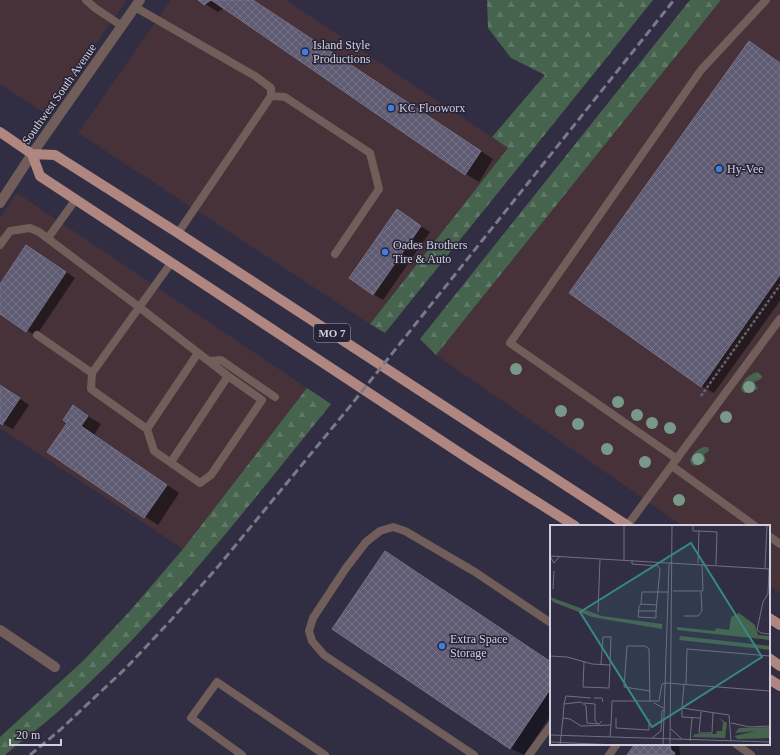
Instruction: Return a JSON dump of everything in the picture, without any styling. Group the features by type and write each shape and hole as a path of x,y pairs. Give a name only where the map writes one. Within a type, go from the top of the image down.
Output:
{"main road":[{"path":"0,132 32,154"},
{"name":"MO 7","path":"573,525 472,461 40,176 32,154 55,155 178,233 625,525"},
{"path":"770,619 780,625"},
{"path":"770,659 780,666"},
{"path":"770,680 780,686"}],"street":[{"name":"Southwest South Avenue","path":"0,203 32,154 138,4"},
{"path":"0,630 55,667"}],"lane":[{"path":"86,0 95,8 122,26"},
{"path":"677,459 510,343 701,70 766,0"},
{"path":"138,4 256,76 271,88 271,96 178,233"},
{"path":"271,96 285,97 370,154 379,189 335,254"},
{"path":"48,238 76,199"},
{"path":"0,244 10,231 30,228 39,232 140,307 228,376 262,400 211,475 200,483 154,451 147,429 91,389 92,373 140,307 171,263"},
{"path":"628,525 780,319"},
{"path":"37,335 92,373"},
{"path":"147,429 198,353"},
{"path":"209,361 221,360 276,397"},
{"path":"171,462 228,376"},
{"path":"672,466 754,525"},
{"path":"474,755 324,655 312,641 309,631 313,618 346,568 366,542 380,531 393,527 405,531 475,572 550,622"},
{"path":"770,537 780,544"},
{"path":"242,755 191,718 217,682 325,755"},
{"path":"529,755 550,726"},
{"path":"609,755 616,745"},
{"path":"737,745 752,755"}],"path":[{"path":"701,396 780,284"}],"shaded area":[{"path":"0,0 127,0 50,108 43,112 0,84"},
{"path":"171,0 286,0 508,148 370,324 78,133"},
{"path":"721,0 780,0 780,593 770,586 770,525 682,525 436,355"},
{"path":"17,193 307,388 183,549 0,428 0,218"}],"green space":[{"path":"487,0 653,0 385,333 370,324 508,148 492,137 545,75 511,58 488,28"},
{"path":"690,0 721,0 436,355 420,339"},
{"path":"757,372 762,377 754,382 758,389 744,393 741,389 744,381 751,374"},
{"path":"307,388 331,404 234,524 167,602 96,676 45,723 5,755 0,755 0,737 84,660 130,611 183,549"},
{"path":"704,447 709,449 708,452 704,454 706,461 696,466 692,465 690,461 693,454 697,450"}],"building":[{"path":"198,0 211,0 204,5"},
{"path":"211,0 253,0 481,151 465,175"},
{"name":"Hy-Vee","path":"749,41 780,63 780,275 701,387 569,293"},
{"name":"Oades Brothers Tire & Auto","path":"397,209 421,226 373,295 349,278"},
{"path":"26,245 66,272 26,332 0,314 0,284"},
{"path":"0,385 20,398 2,425 0,423"},
{"path":"73,405 88,416 81,426 167,485 144,518 47,452 67,423 63,420"},
{"name":"Extra Space Storage","path":"385,551 550,661 550,689 510,749 332,629"},
{"path":"634,745 670,745 671,750 675,753 674,755 627,755"}],"railway":[{"path":"30,755 60,730 127,667 216,569 347,410 674,0"}],"place":[{"name":"Island Style Productions","path":"305,52"},
{"name":"KC Flooworx","path":"391,108"},
{"name":"Hy-Vee","path":"719,169"},
{"name":"Oades Brothers Tire & Auto","path":"385,252"},
{"name":"Extra Space Storage","path":"442,646"}]}
